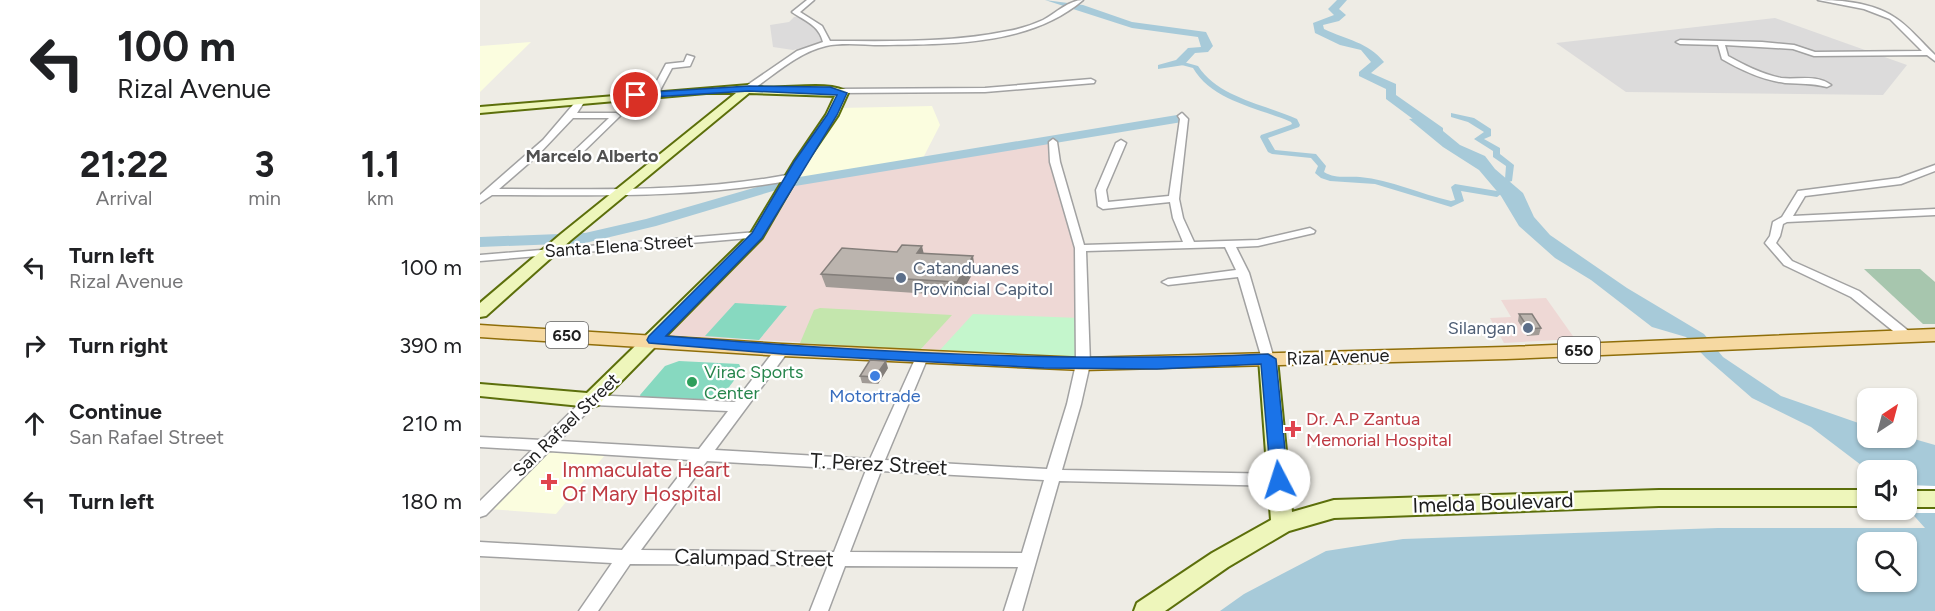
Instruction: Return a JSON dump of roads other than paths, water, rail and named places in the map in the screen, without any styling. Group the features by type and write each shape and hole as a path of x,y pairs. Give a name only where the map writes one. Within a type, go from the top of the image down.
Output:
{"main road":[{"name":"Rizal Avenue","path":"480,331 654,340 782,350 1083,364 1907,336"},
{"name":"650","path":"1907,336 1935,335"}],"street":[{"path":"811,0 795,12 810,18 826,36 827,43"},
{"path":"480,312 560,243 749,88 800,53 827,43 960,39 1011,32 1035,26 1080,0"},
{"path":"1821,0 1879,11 1892,18 1935,59"},
{"path":"1680,42 1794,47 1814,54 1928,53"},
{"path":"1721,42 1725,57 1752,72 1783,80 1814,79 1827,86"},
{"path":"654,94 669,66 687,64 690,57"},
{"path":"480,110 749,88 840,93 985,90 1091,81"},
{"path":"491,192 688,191 790,181 832,115 840,93"},
{"path":"480,200 524,163 570,116 581,101"},
{"path":"570,116 616,116 576,154"},
{"path":"1182,116 1184,119 1174,199 1178,218 1190,246"},
{"path":"1013,611 1051,474 1074,405 1083,364 1080,248 1055,162 1053,142"},
{"path":"1122,143 1101,190 1103,206 1174,199"},
{"path":"1786,219 1802,193 1901,181 1935,168"},
{"name":"San Rafael Street","path":"480,511 757,235 790,181"},
{"path":"1907,336 1855,294 1788,263 1770,243 1775,236 1778,222 1786,219 1935,212"},
{"path":"1080,248 1190,246 1270,241 1310,231"},
{"name":"Santa Elena Street","path":"480,258 560,243 757,235"},
{"path":"1229,244 1243,273 1268,359 1282,524"},
{"path":"1168,282 1243,273"},
{"path":"588,611 782,350"},
{"path":"819,611 876,464 922,357"},
{"path":"480,390 591,400 739,407"},
{"name":"T. Perez Street","path":"480,442 1051,474 1279,480"},
{"name":"Imelda Boulevard","path":"1146,611 1220,560 1282,524 1334,508 1659,498 1857,498"},
{"path":"1917,499 1935,499"},
{"name":"Calumpad Street","path":"480,549 626,557 1027,560"}],"water":[{"path":"1426,117 1460,145 1485,156 1495,169 1523,193 1534,217 1550,235 1627,288 1704,334 1723,357 1781,396 1857,423 1857,448 1917,448 1917,440 1935,445 1935,611 1220,611 1244,594 1326,551 1403,539 1718,528 1925,528 1917,519 1917,460 1857,460 1857,462 1811,427 1752,398 1706,358 1686,337 1652,327 1591,280 1555,258 1519,226 1501,196 1479,170 1443,147 1409,119"}],"waterway":[{"path":"1050,0 1069,5"},
{"path":"1342,0 1333,9 1341,15 1335,19 1318,23 1319,31 1344,43 1365,48 1378,62 1363,74 1392,87 1390,96 1438,131"},
{"path":"1075,6 1132,25 1202,34 1208,46 1204,50 1192,50 1180,63 1162,67"},
{"path":"1180,63 1196,67 1202,77 1224,93 1294,121 1296,125 1293,127 1264,137 1272,152 1313,156 1322,166 1319,173 1324,176 1375,182 1451,204 1460,201 1455,187 1497,194"},
{"path":"1454,115 1471,120 1488,131 1488,134 1478,139 1497,150 1496,155 1510,165 1509,179"},
{"path":"480,242 585,238 650,223 781,184 1177,119"}],"place":[{"name":"Catanduanes Provincial Capitol","path":"901,278"},
{"name":"Silangan","path":"1528,328"},
{"name":"Motortrade","path":"875,376"},
{"name":"Virac Sports Center","path":"692,382"},
{"name":"Dr. A.P Zantua Memorial Hospital","path":"1293,429"},
{"name":"Immaculate Heart Of Mary Hospital","path":"549,482"}],"district":[{"name":"Marcelo Alberto","path":"592,156"}]}
